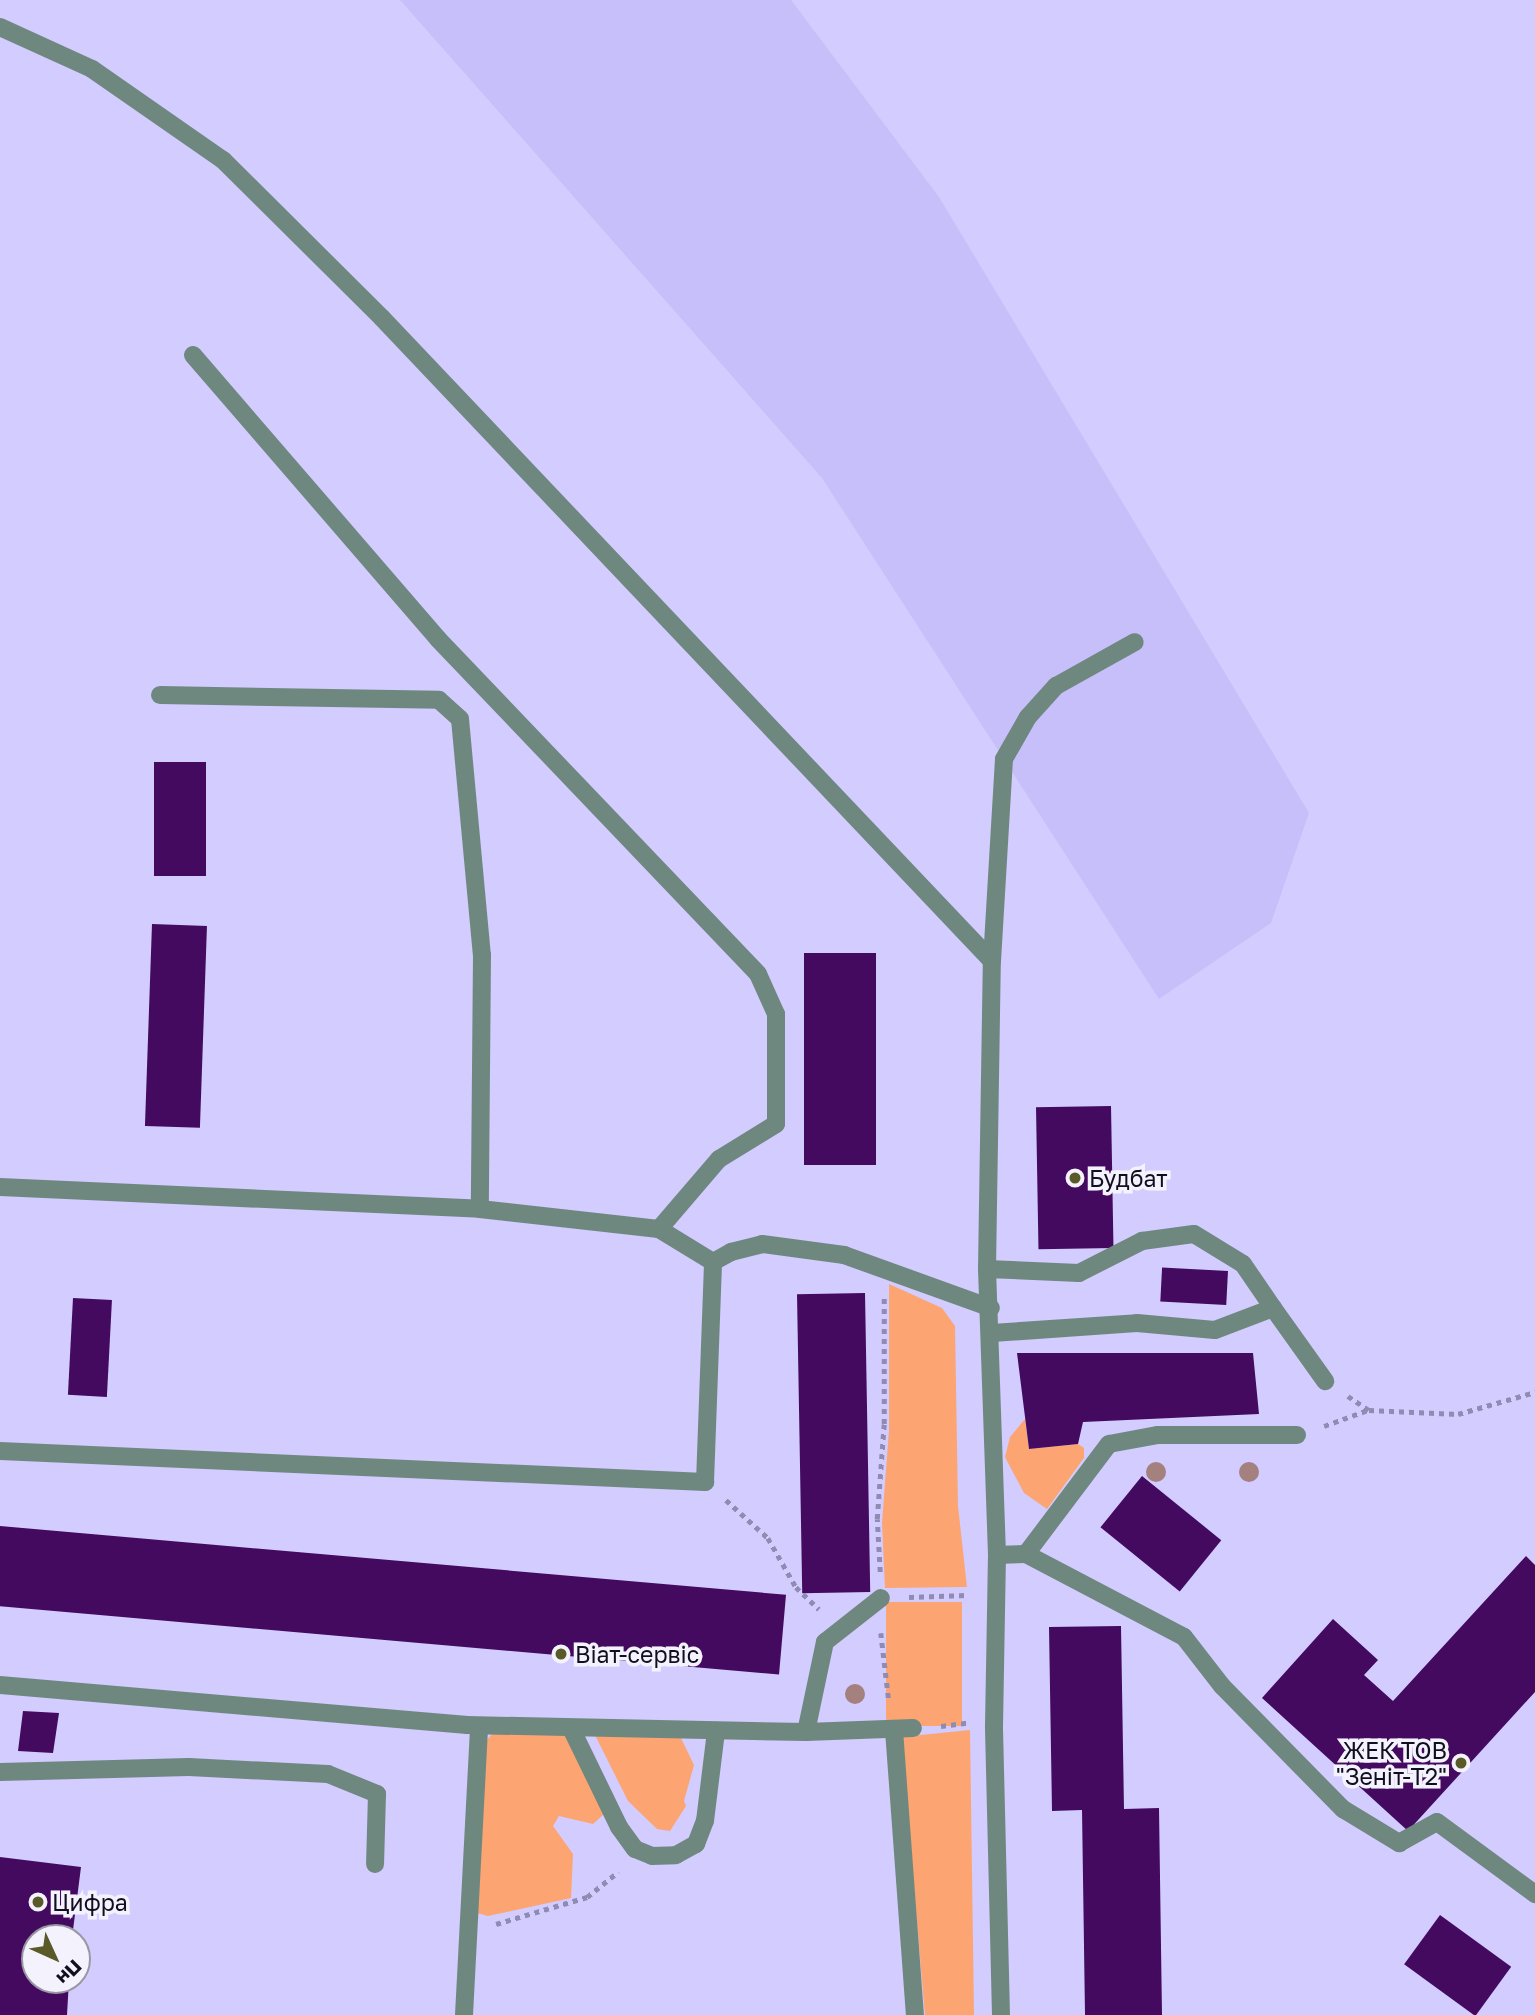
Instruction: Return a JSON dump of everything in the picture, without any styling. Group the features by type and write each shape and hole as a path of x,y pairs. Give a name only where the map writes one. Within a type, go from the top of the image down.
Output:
{"street":[{"path":"0,27 92,69 223,160 382,318 992,961"},
{"path":"193,355 438,639 758,974 776,1014 776,1124 719,1159 659,1229"},
{"path":"1001,2015 994,1726 997,1555 992,1333 987,1269 992,961 1004,759 1028,717 1056,686 1135,642"},
{"path":"160,695 439,700 460,719 482,955 480,1209"},
{"path":"0,1187 480,1209 659,1229 713,1262"},
{"path":"987,1269 1079,1273 1142,1241 1194,1234 1243,1264 1325,1381"},
{"path":"713,1262 731,1252 762,1244 844,1255 991,1308"},
{"path":"0,1451 705,1482 713,1262"},
{"path":"992,1333 1137,1323 1215,1331 1273,1308"},
{"path":"1026,1554 1109,1444 1158,1435 1297,1435"},
{"path":"997,1555 1026,1554 1185,1637 1222,1686 1343,1808 1399,1843 1437,1822 1535,1894"},
{"path":"806,1732 825,1642 881,1598"},
{"path":"0,1685 479,1726 806,1732 903,1729 915,2015"},
{"path":"464,2015 479,1726"},
{"path":"571,1728 619,1826 635,1849 652,1856 676,1855 696,1844 705,1821 716,1731"},
{"path":"0,1772 189,1767 328,1774 377,1794 375,1864"}],"path":[{"path":"884,1269 884,1424 877,1519 881,1658 903,1729"},
{"path":"1325,1381 1369,1410"},
{"path":"1297,1435 1369,1410 1458,1414 1535,1392"},
{"path":"705,1482 768,1538 807,1601 842,1627"},
{"path":"881,1598 971,1595"},
{"path":"468,1932 587,1897 617,1874 635,1849"}],"shaded area":[{"path":"400,0 791,0 939,197 1309,813 1271,923 1159,999 822,478"},
{"path":"889,1284 942,1308 955,1326 958,1506 967,1587 885,1588 882,1523 889,1430"},
{"path":"1025,1419 1029,1449 1078,1444 1084,1448 1084,1458 1047,1509 1024,1493 1005,1457 1010,1437"},
{"path":"886,1602 962,1602 962,1726 886,1726"},
{"path":"970,1730 974,2015 925,2015 901,1737"},
{"path":"493,1733 567,1734 604,1814 593,1824 559,1816 553,1826 573,1854 571,1898 488,1916 477,1913 486,1741"},
{"path":"594,1733 679,1734 694,1765 684,1801 686,1806 670,1831 657,1829 628,1801"}],"building":[{"path":"154,762 206,762 206,876 154,876"},
{"path":"152,924 207,926 200,1128 145,1126"},
{"path":"804,953 876,953 876,1165 804,1165"},
{"name":"Будбат","path":"1111,1106 1113,1248 1038,1249 1036,1107"},
{"path":"1162,1268 1228,1271 1226,1305 1160,1301"},
{"path":"865,1293 870,1592 802,1593 797,1294"},
{"path":"73,1298 112,1300 107,1397 68,1395"},
{"path":"1017,1353 1253,1353 1259,1414 1083,1422 1078,1444 1029,1449"},
{"path":"1142,1476 1221,1540 1180,1591 1100,1527"},
{"path":"0,1526 786,1595 779,1674 0,1606"},
{"path":"1526,1556 1535,1565 1535,1692 1408,1831 1262,1698 1333,1619 1378,1660 1364,1675 1393,1701"},
{"path":"1121,1626 1124,1809 1159,1808 1162,2015 1085,2015 1082,1810 1052,1811 1049,1627"},
{"path":"23,1711 59,1713 53,1753 18,1751"},
{"name":"Цифра","path":"0,1857 81,1867 74,1924 21,1924 21,1994 68,1994 67,2015 0,2015"},
{"path":"1440,1915 1511,1967 1474,2015 1404,1964"}],"place":[{"name":"Будбат","path":"1075,1178"},
{"name":"Віат-сервіс","path":"561,1654"},
{"name":"ЖЕК ТОВ \"Зеніт-Т2\"","path":"1461,1763"},
{"name":"Цифра","path":"38,1902"}]}
